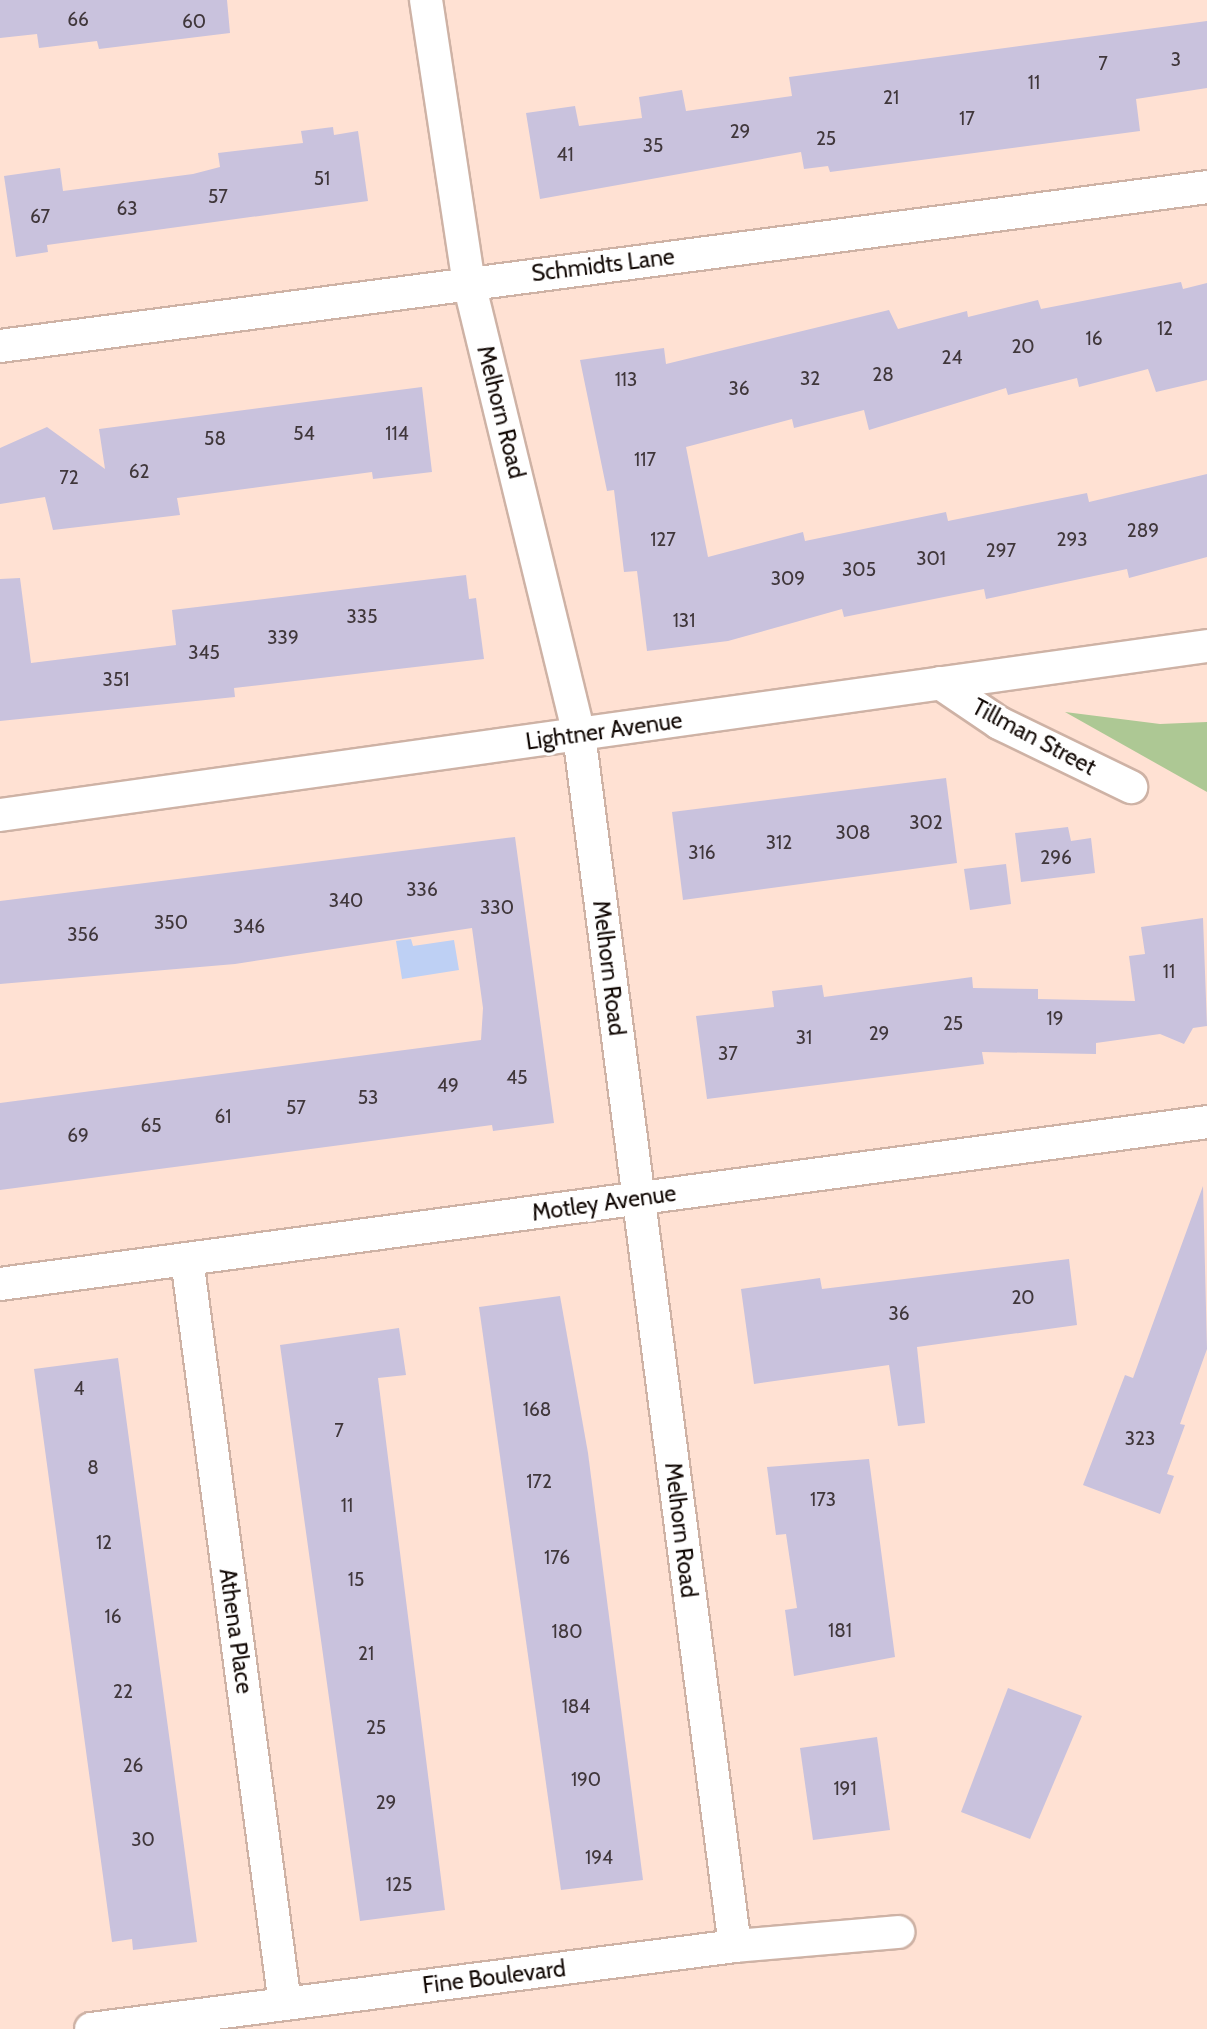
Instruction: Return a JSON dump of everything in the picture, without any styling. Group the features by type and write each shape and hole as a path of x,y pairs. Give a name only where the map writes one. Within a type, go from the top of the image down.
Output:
{"street":[{"name":"Melhorn Road","path":"426,0 469,283 579,734 735,1946"},
{"name":"Schmidts Lane","path":"0,346 1207,187"},
{"name":"Lightner Avenue","path":"0,815 1207,646"},
{"name":"Tillman Street","path":"940,684 999,723 1130,787"},
{"name":"Motley Avenue","path":"0,1284 1207,1122"},
{"name":"Athena Place","path":"187,1259 285,2004"},
{"name":"Fine Boulevard","path":"91,2029 735,1946 898,1932"}],"green space":[{"path":"1065,712 1160,724 1207,722 1207,792"}],"water":[{"path":"411,939 413,946 454,940 459,970 402,979 396,941"}],"building":[{"path":"0,0 227,0 230,33 99,49 97,41 39,48 37,34 0,38"},
{"path":"1207,21 1207,88 1136,99 1140,131 830,172 828,166 804,169 801,152 540,199 526,113 575,106 579,126 642,118 639,97 682,90 686,111 792,96 789,77"},
{"path":"333,127 334,135 358,131 368,201 47,245 48,252 16,257 4,176 60,168 63,191 193,174 220,167 218,153 303,143 301,131"},
{"path":"1181,282 1183,289 1207,283 1207,380 1156,392 1148,369 1079,387 1077,378 1008,395 1006,388 869,430 864,410 794,428 792,419 686,447 708,557 803,532 805,541 946,512 948,521 1087,493 1089,502 1207,474 1207,557 1129,578 1127,569 986,599 984,589 844,617 842,609 728,641 647,651 637,571 624,572 614,490 607,491 580,360 664,348 666,364 889,310 898,329 967,311 968,317 1038,300 1041,309"},
{"path":"422,387 432,472 373,479 372,472 177,498 180,515 53,530 45,497 0,504 0,448 47,427 105,469 99,429"},
{"path":"466,575 469,599 476,598 484,659 234,688 235,697 0,721 0,579 20,578 31,663 176,645 172,610"},
{"path":"946,778 957,863 683,900 672,812"},
{"path":"1068,827 1071,841 1091,838 1095,873 1021,882 1015,833"},
{"path":"515,837 554,1123 493,1131 492,1125 0,1190 0,1103 481,1040 483,1008 472,928 235,964 0,984 0,901"},
{"path":"1006,864 1011,904 970,910 964,869"},
{"path":"1203,918 1207,1026 1193,1028 1184,1044 1160,1034 1096,1043 1096,1054 982,1052 984,1064 707,1099 696,1016 774,1007 772,991 822,985 824,997 972,977 973,988 1038,989 1038,999 1135,1001 1129,956 1145,954 1141,927"},
{"path":"1203,1186 1207,1349 1180,1424 1185,1425 1167,1474 1174,1476 1160,1514 1083,1485 1125,1375 1133,1378"},
{"path":"1069,1259 1077,1325 917,1347 925,1423 898,1426 889,1365 754,1384 741,1289 820,1278 822,1289"},
{"path":"560,1296 588,1453 643,1880 561,1890 479,1307"},
{"path":"399,1328 406,1375 378,1378 445,1910 360,1921 280,1345"},
{"path":"118,1358 197,1942 133,1950 132,1939 112,1942 34,1369"},
{"path":"869,1459 895,1657 794,1676 785,1610 797,1608 786,1534 776,1535 767,1467"},
{"path":"1008,1688 1082,1716 1030,1839 961,1812"},
{"path":"877,1737 890,1830 813,1840 800,1748"}]}
